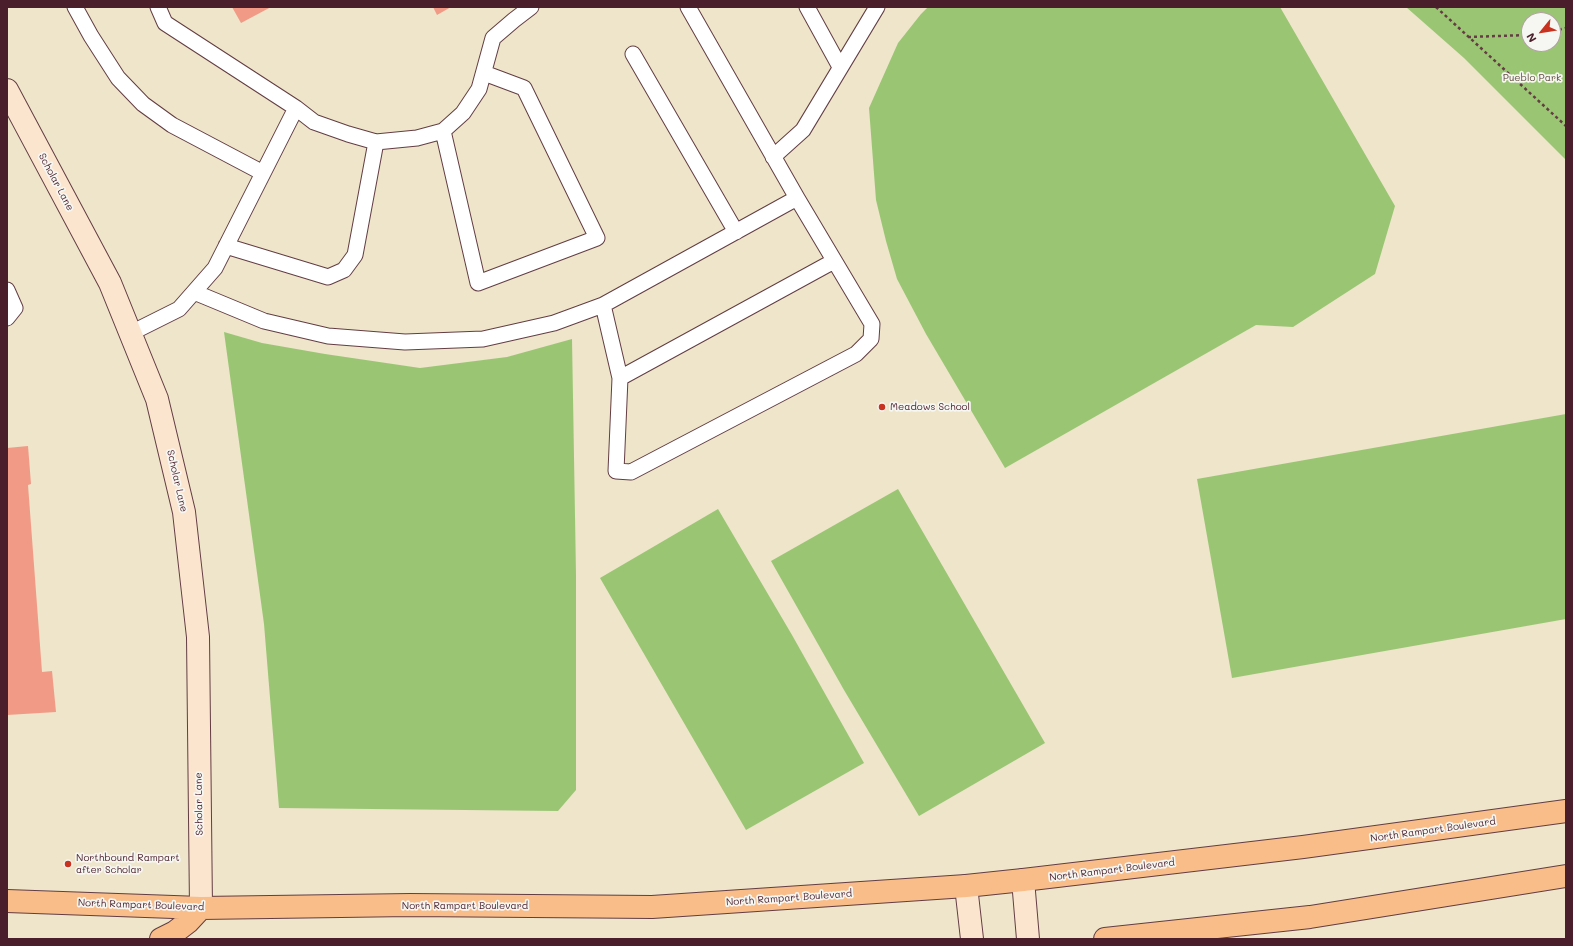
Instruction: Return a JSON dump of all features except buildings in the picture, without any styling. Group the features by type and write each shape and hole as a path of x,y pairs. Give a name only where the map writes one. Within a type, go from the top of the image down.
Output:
{"main road":[{"name":"North Rampart Boulevard","path":"7,901 201,908 410,905 652,907 966,886 1303,847 1566,811"},
{"path":"1104,939 1310,917 1566,876"},
{"path":"161,939 175,932 188,922 201,908"}],"street":[{"name":"Scholar Lane","path":"7,90 110,283 157,399 184,512 198,637 201,908"},
{"path":"1023,880 1028,939"},
{"path":"966,886 972,939"}],"lane":[{"path":"75,7 91,36 118,78 143,104 172,126 263,173"},
{"path":"158,7 166,23 296,108 314,122 376,142 417,138 443,130 463,113 479,89 493,38 531,7"},
{"path":"603,305 620,378 616,471 631,472 856,354 871,339 872,324 773,157 688,7"},
{"path":"807,7 840,67"},
{"path":"773,157 803,130 877,7"},
{"path":"633,54 736,232"},
{"path":"443,130 478,283 597,238 524,88 484,74"},
{"path":"130,334 179,309 215,268 296,108"},
{"path":"226,246 328,277 344,270 355,255 376,142"},
{"path":"194,292 264,321 328,336 405,342 483,339 554,323 603,305 797,198"},
{"path":"620,378 834,261"},
{"path":"7,290 15,308 7,318"}],"path":[{"path":"1436,7 1566,126"},
{"path":"1467,37 1521,35"}],"green space":[{"path":"928,7 1280,7 1395,206 1375,274 1293,327 1256,325 1005,468 926,334 897,279 876,200 869,108 898,43"},
{"name":"Pueblo Park","path":"1406,7 1566,7 1566,160 1464,58"},
{"path":"224,332 262,343 420,368 507,357 572,339 576,575 576,790 558,811 279,808 264,624"},
{"path":"1566,414 1566,619 1232,678 1197,479"},
{"path":"898,489 1045,743 919,816 844,690 771,561"},
{"path":"718,509 792,635 864,763 746,830 600,578"}],"place":[{"name":"Meadows School","path":"882,407"},
{"name":"Northbound Rampart after Scholar","path":"68,864"}]}
